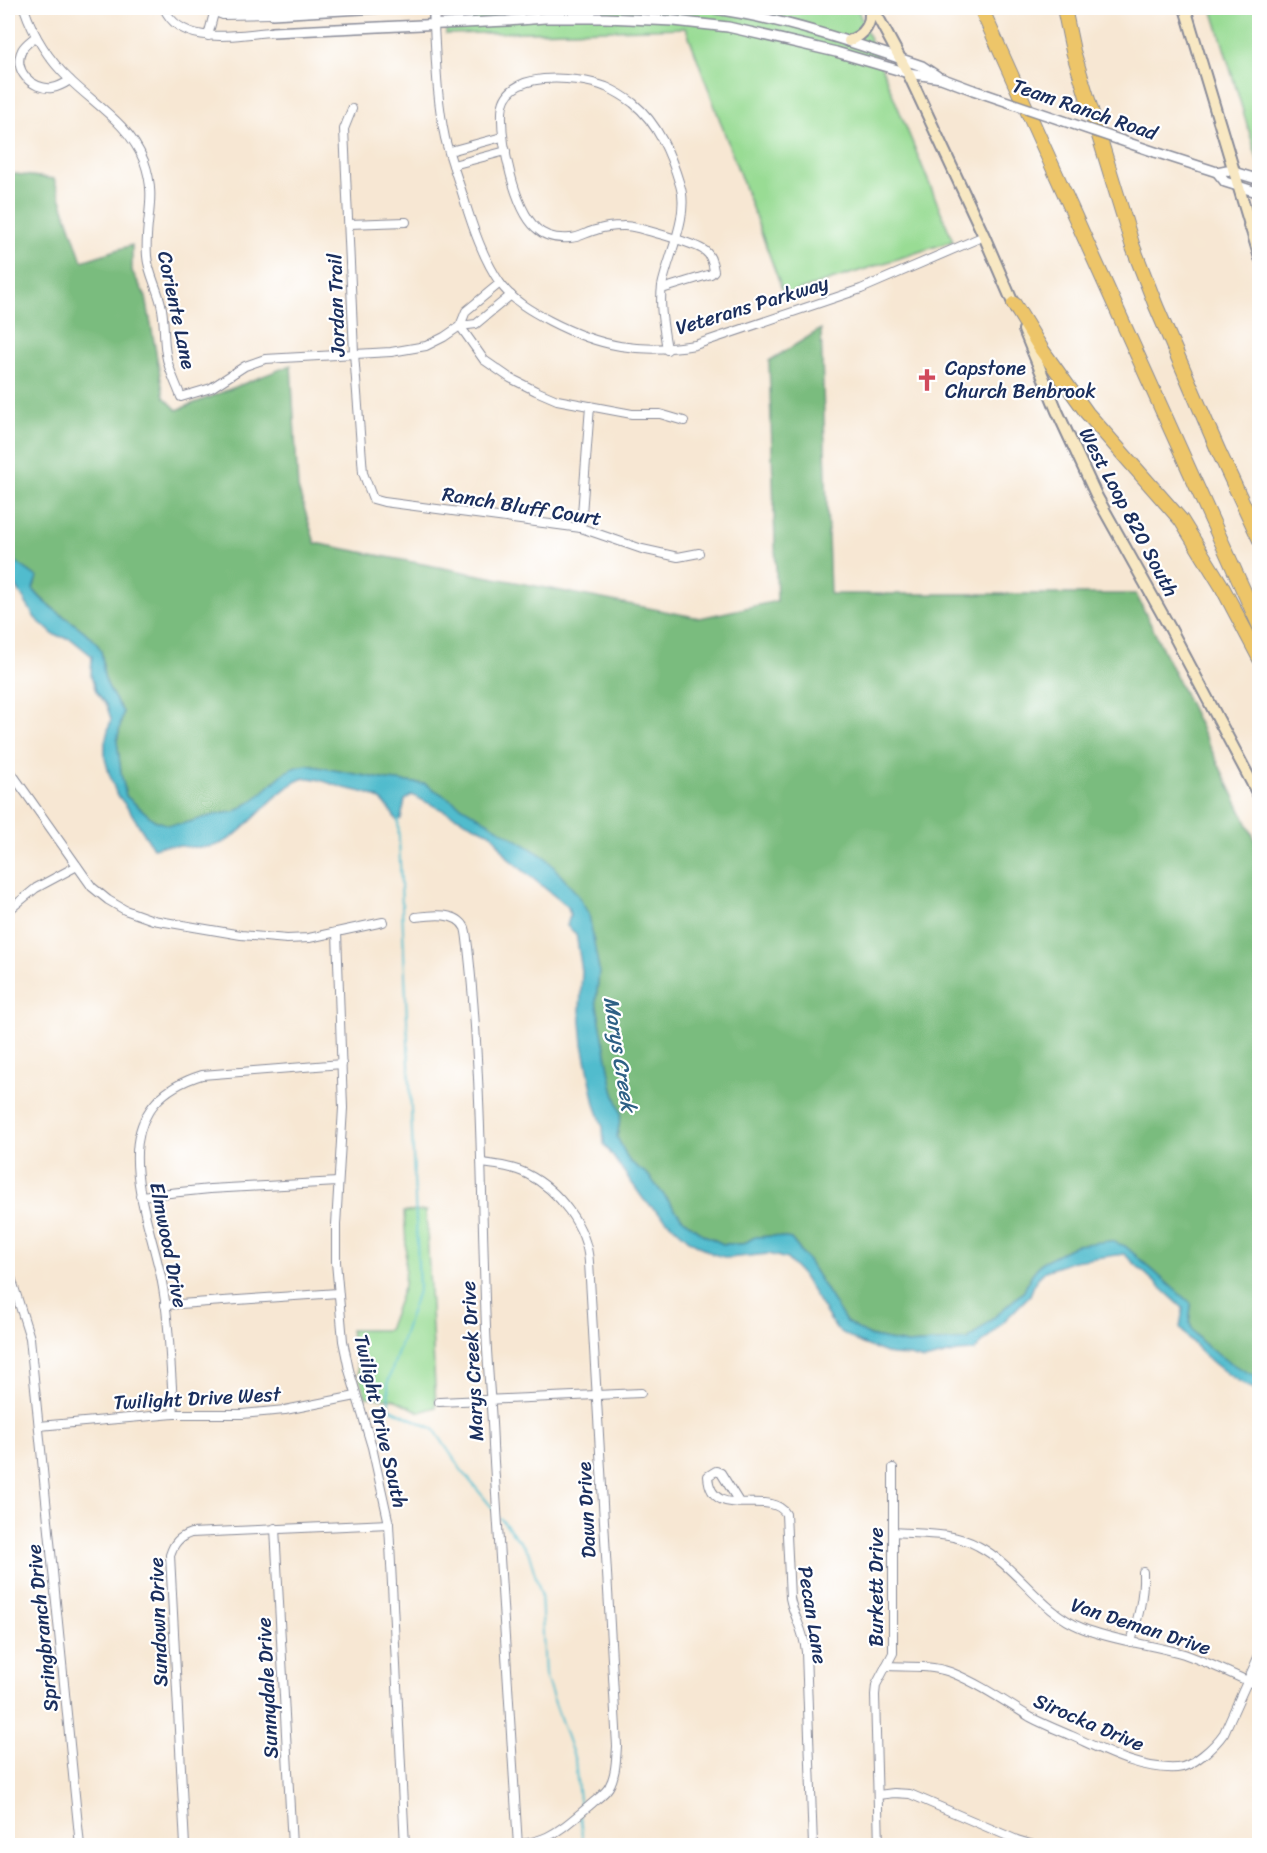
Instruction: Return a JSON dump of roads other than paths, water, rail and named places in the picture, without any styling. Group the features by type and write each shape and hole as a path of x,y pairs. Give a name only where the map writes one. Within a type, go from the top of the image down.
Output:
{"highway":[{"path":"981,8 1260,627"},
{"path":"1064,8 1073,51 1133,247 1218,450 1260,540"},
{"path":"1014,304 1042,350 1087,413 1181,520 1221,585 1260,660"}],"main road":[{"path":"849,41 863,33 870,21 871,8"},
{"name":"West Loop 820 South","path":"871,8 908,73 984,236 1057,411 1097,498 1170,628 1260,798"},
{"path":"1185,8 1260,258"},
{"path":"1249,226 1260,213"}],"street":[{"name":"Coriente Lane","path":"24,8 36,36 54,62 70,80 118,120 132,138 143,159 151,193 146,244 147,262 162,307 168,363 181,397 211,388 239,370 259,361 289,356 354,353"},
{"name":"Team Ranch Road","path":"164,8 173,21 183,28 208,36 545,18 674,21 728,27 836,52 908,73 941,78"},
{"path":"205,8 214,13 231,16 380,8"},
{"name":"Veterans Parkway","path":"434,8 436,73 445,139 473,228 500,283 511,295 519,303 576,334 601,343 633,349 667,350 696,345 861,289 984,236"},
{"path":"585,8 585,18"},
{"name":"Team Ranch Road","path":"708,8 749,13 849,41 922,66 941,78 973,90 1155,152 1217,172 1227,171 1260,180"},
{"path":"208,36 214,13"},
{"path":"745,31 749,13"},
{"path":"36,36 25,45 21,53 20,63 25,78 38,87 49,88 70,80"},
{"path":"662,289 711,274 714,271 712,260 705,250 675,239 626,225 597,229 572,238 549,237 535,227 519,201 502,137 502,107 507,97 521,84 531,80 574,78 591,82 614,92 633,104 643,112 655,128 671,159 683,198 682,213 675,239 667,261 662,289 667,350"},
{"name":"Jordan Trail","path":"352,109 344,129 354,353 363,473 373,499"},
{"path":"450,151 502,137"},
{"path":"453,165 506,152"},
{"name":"Team Ranch Road","path":"1217,172 1225,182 1260,193"},
{"path":"349,224 406,222"},
{"path":"460,326 466,311 500,283"},
{"path":"354,353 401,351 426,346 444,338 460,326 476,324 511,295"},
{"path":"460,326 484,360 510,378 557,400 632,414 660,414 684,421"},
{"path":"581,528 590,406"},
{"name":"Ranch Bluff Court","path":"373,499 581,528 661,554 678,557 699,553"},
{"path":"8,768 93,886 108,900 125,910 153,920 264,938 309,938 383,922"},
{"path":"8,911 36,888 77,866"},
{"name":"Marys Creek Drive","path":"416,916 446,916 459,921 465,929 471,969 482,1163 486,1329 518,1845"},
{"name":"Twilight Drive South","path":"337,933 343,1108 336,1262 343,1341 356,1396 372,1447 388,1524 405,1845"},
{"name":"Elmwood Drive","path":"174,1414 161,1277 140,1196 137,1142 148,1112 166,1092 202,1075 342,1064"},
{"name":"Dawn Drive","path":"482,1163 526,1173 538,1180 552,1191 579,1226 586,1241 617,1746 613,1778 609,1788 590,1805 546,1839 518,1845 503,1845"},
{"path":"140,1196 210,1189 338,1182"},
{"name":"Springbranch Drive","path":"8,1268 30,1338 80,1845"},
{"path":"165,1305 339,1293"},
{"path":"439,1402 641,1394"},
{"name":"Twilight Drive West","path":"39,1426 174,1414 252,1413 285,1410 356,1396"},
{"name":"Burkett Drive","path":"879,1845 874,1695 876,1685 893,1653 893,1468"},
{"name":"Pecan Lane","path":"739,1503 721,1473 716,1471 711,1473 707,1478 716,1496 724,1501 739,1503 775,1504 786,1514 790,1598 792,1611 802,1629 806,1652 813,1845"},
{"name":"Sundown Drive","path":"185,1845 172,1609 171,1555 173,1547 177,1541 191,1533 388,1524"},
{"name":"Sunnydale Drive","path":"275,1528 292,1845"},
{"name":"Van Deman Drive","path":"893,1532 956,1537 980,1546 1012,1572 1062,1619 1082,1628 1184,1654 1260,1687"},
{"path":"1131,1642 1142,1606 1143,1572"},
{"name":"Sirocka Drive","path":"886,1666 928,1668 949,1672 977,1685 1034,1719 1107,1752 1131,1762 1178,1768 1187,1765 1216,1744 1224,1733 1260,1653"},
{"path":"878,1795 894,1792 910,1794 1006,1836 1037,1845"}],"water":[{"path":"8,539 16,562 37,577 33,589 48,605 84,631 99,647 105,679 123,712 117,741 126,796 154,820 168,825 182,824 218,814 235,812 255,799 284,773 307,765 387,780 425,784 545,857 577,894 589,915 599,970 596,1001 613,1090 621,1113 617,1137 629,1161 648,1175 681,1217 702,1234 723,1244 743,1244 755,1237 774,1236 791,1239 806,1258 846,1322 869,1336 907,1344 968,1340 1024,1291 1032,1274 1042,1262 1076,1245 1110,1241 1125,1246 1191,1304 1190,1323 1200,1340 1219,1356 1259,1378 1259,1391 1226,1373 1196,1347 1180,1328 1183,1308 1124,1254 1074,1261 1045,1271 1036,1280 1030,1295 974,1351 957,1352 924,1360 910,1356 891,1355 860,1343 836,1329 802,1275 787,1259 769,1254 728,1258 713,1254 689,1240 644,1200 604,1144 603,1127 595,1104 583,1044 580,1011 582,971 576,934 567,926 570,915 568,907 509,859 492,834 412,795 405,800 401,819 396,820 387,806 372,795 309,778 286,788 226,841 207,847 162,846 153,848 116,793 109,773 105,758 105,742 111,719 107,706 96,691 91,676 92,656 71,639 54,635 35,618 8,573"}],"waterway":[{"path":"398,818 419,1288 388,1382 389,1408 434,1429 462,1471 495,1511"},
{"path":"500,1518 528,1551 541,1594 545,1675 575,1760 580,1810"},
{"path":"580,1815 583,1846"}],"place":[{"name":"Capstone Church Benbrook","path":"927,380"}],"water label":[{"name":"Marys Creek","path":"620,1054"}]}
